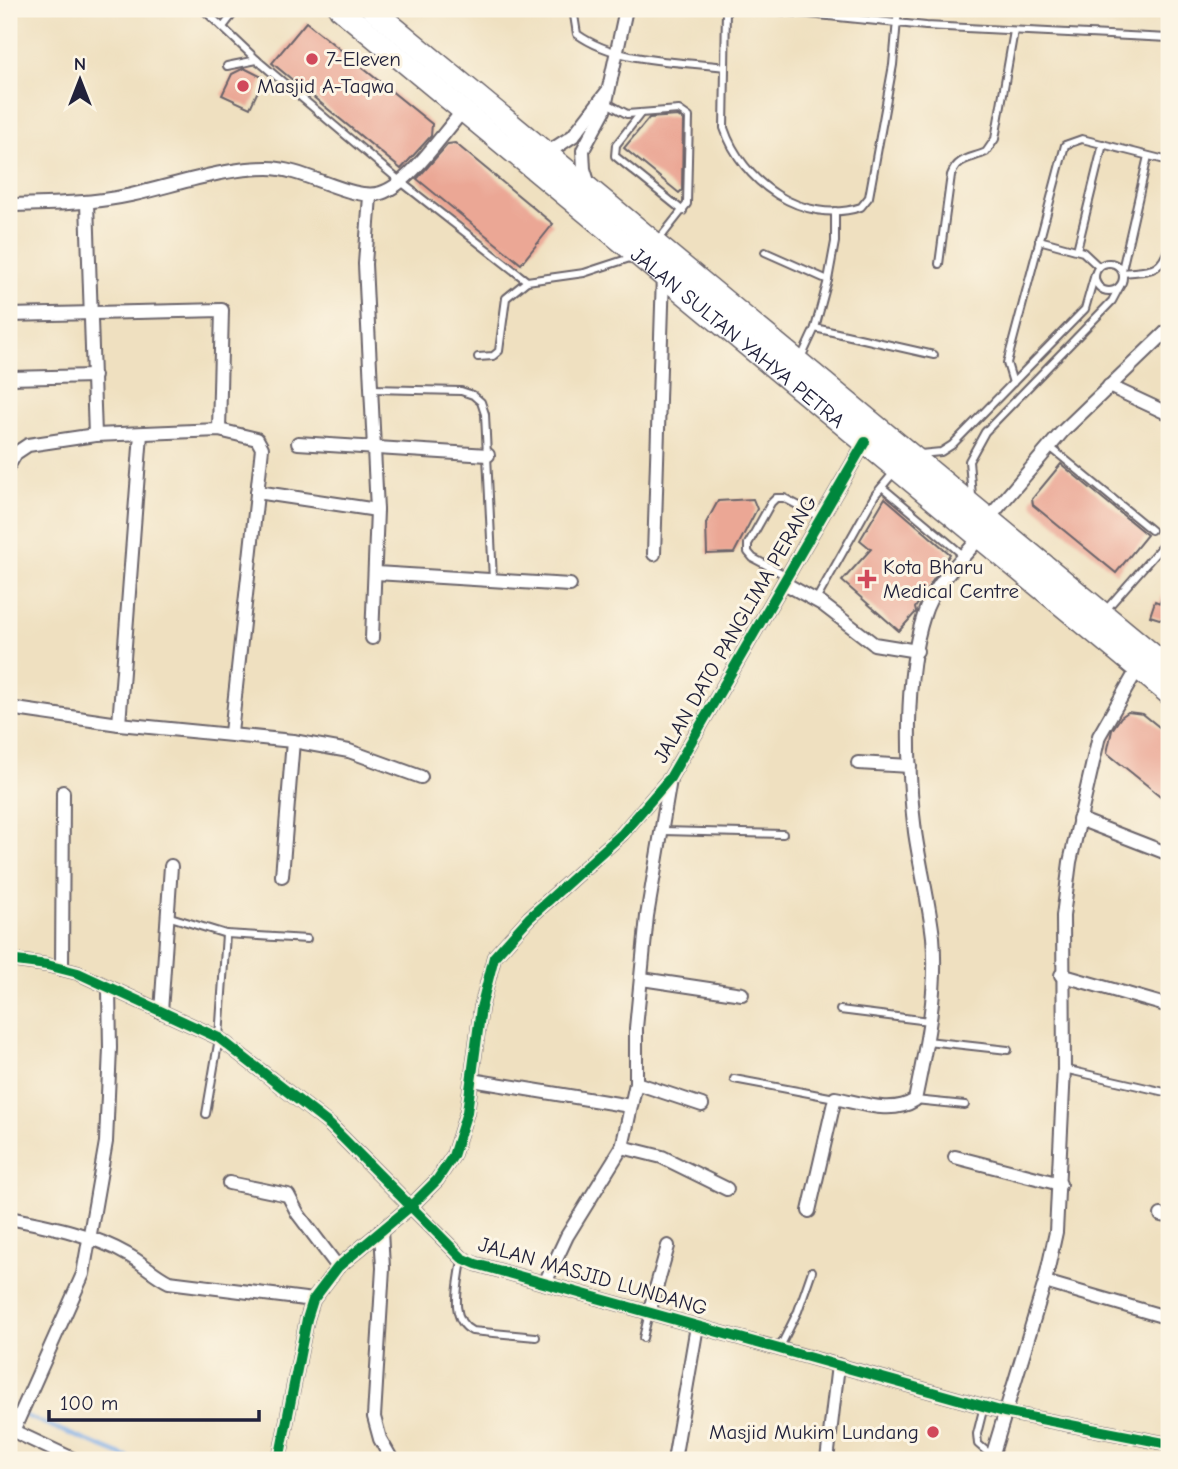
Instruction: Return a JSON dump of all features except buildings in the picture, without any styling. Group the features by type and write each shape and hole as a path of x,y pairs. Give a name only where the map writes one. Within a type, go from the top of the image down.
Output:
{"highway":[{"name":"JALAN SULTAN YAHYA PETRA","path":"340,9 463,110 799,362 902,460 1103,613 1169,668"},
{"name":"JALAN SULTAN YAHYA PETRA","path":"372,9 590,189 647,249 663,275 865,442 902,460"},
{"name":"JALAN SULTAN YAHYA PETRA","path":"983,522 1169,694"}],"street":[{"path":"590,189 582,156 607,103 626,9"},
{"path":"547,153 573,136 611,87"},
{"path":"9,205 87,203 208,175 264,168 304,173 354,193 370,196 401,182 463,110"},
{"path":"370,196 365,273 377,510 372,638"},
{"path":"87,203 95,435"},
{"path":"654,554 663,275"},
{"path":"9,315 222,310 219,430"},
{"path":"809,1212 835,1098 904,1108 915,1100 927,1041 932,936 915,831 910,766 912,681 928,604 965,556 983,522 1050,447 1169,329"},
{"path":"9,378 94,376"},
{"path":"1109,386 1169,414"},
{"path":"9,465 16,453 28,445 95,435 219,430 257,439 262,448 231,733"},
{"path":"119,724 141,434"},
{"name":"JALAN DATO PANGLIMA PERANG","path":"279,1460 313,1300 338,1267 411,1206 437,1180 453,1156 472,1080 481,1008 494,957 529,918 622,834 670,778 865,442"},
{"path":"298,443 488,455"},
{"path":"257,492 377,510"},
{"path":"376,573 570,585"},
{"path":"786,580 874,644 917,651"},
{"path":"992,1458 1045,1282 1056,1232 1063,1069 1060,975 1063,916 1079,819 1099,736 1138,668"},
{"path":"9,708 119,724 293,741 349,751 421,777"},
{"path":"282,876 293,741"},
{"path":"858,763 910,766"},
{"path":"545,1283 567,1236 622,1147 636,1083 636,1028 646,916 663,831 670,778"},
{"path":"62,969 64,792"},
{"path":"1079,819 1169,855"},
{"path":"161,1012 171,866"},
{"name":"JALAN MASJID LUNDANG","path":"9,960 62,969 219,1038 330,1125 462,1258 490,1269 1004,1412 1169,1444"},
{"path":"1060,975 1169,1006"},
{"path":"642,979 742,994"},
{"path":"75,1460 16,1423 79,1283 100,1185 106,1142 110,1048 109,989"},
{"path":"472,1080 630,1106"},
{"path":"636,1083 702,1105"},
{"path":"622,1147 662,1157 727,1189"},
{"path":"955,1157 1060,1184"},
{"path":"229,1183 288,1195 298,1214 338,1267"},
{"path":"9,1218 88,1236 130,1255 155,1275 169,1282 313,1300"},
{"path":"381,1230 383,1268 374,1417 380,1439 392,1460"},
{"path":"649,1312 668,1246"},
{"path":"1045,1282 1169,1318"},
{"path":"674,1460 697,1326"},
{"path":"827,1460 838,1365"}],"lane":[{"path":"223,27 237,9"},
{"path":"573,9 578,34 589,42 619,53 724,67"},
{"path":"726,9 724,128 736,153 770,193 787,201 835,211 861,207 869,197 899,23 898,9"},
{"path":"760,9 899,23 1169,38"},
{"path":"204,10 257,60 401,182 527,281"},
{"path":"939,264 951,175 955,165 962,159 986,152 995,139 1014,31"},
{"path":"227,66 257,60"},
{"path":"478,357 493,356 499,351 506,298 527,281 584,273 647,249 683,211 688,198 689,117 679,110 625,113 607,103"},
{"path":"641,113 616,145 615,156 683,211"},
{"path":"1013,383 1007,363 1062,149 1076,139 1169,161"},
{"path":"1077,250 1103,144"},
{"path":"983,522 971,491 968,471 972,453 985,432 1112,301 1120,286 1148,156"},
{"path":"799,362 815,328 828,280 835,242 835,211"},
{"path":"1038,240 1077,250 1098,267"},
{"path":"1098,267 1112,263 1122,272 1158,268 1166,259 1169,246"},
{"path":"765,252 828,280"},
{"path":"816,600 882,487 902,460 931,454 952,445 1085,309 1098,267"},
{"path":"1095,274 1096,284 1103,290 1112,291 1120,286"},
{"path":"815,328 934,355"},
{"path":"371,388 461,391 473,395 481,402 485,414 488,455 492,580"},
{"path":"1050,447 1151,530"},
{"path":"882,487 965,556"},
{"path":"786,580 752,558 748,552 748,544 771,503 776,498 784,498 822,518"},
{"path":"1103,613 1169,538"},
{"path":"663,831 783,834"},
{"path":"167,916 226,934 307,939"},
{"path":"206,1114 219,1038 226,934"},
{"path":"840,1010 930,1021"},
{"path":"927,1041 1008,1049"},
{"path":"1063,1069 1169,1093"},
{"path":"734,1079 835,1098"},
{"path":"915,1100 965,1105"},
{"path":"462,1258 456,1311 463,1326 472,1331 536,1337"},
{"path":"779,1349 798,1311 812,1271"},
{"path":"643,1338 649,1312"},
{"path":"984,1406 977,1434 978,1444 992,1458"}],"waterway":[{"path":"9,1409 134,1460"}],"cycle path":[{"path":"279,1460 313,1300 338,1267 411,1206 437,1180 453,1156 467,1112 481,1008 494,957 529,918 622,834 670,778 865,442"},
{"path":"9,960 47,965 78,973 219,1038 330,1125 462,1258 476,1264 1004,1412 1169,1444"}],"place":[{"name":"7-Eleven","path":"312,59"},
{"name":"Masjid A-Taqwa","path":"243,86"},
{"name":"Kota Bharu Medical Centre","path":"867,579"},
{"name":"Masjid Mukim Lundang","path":"933,1432"}]}
